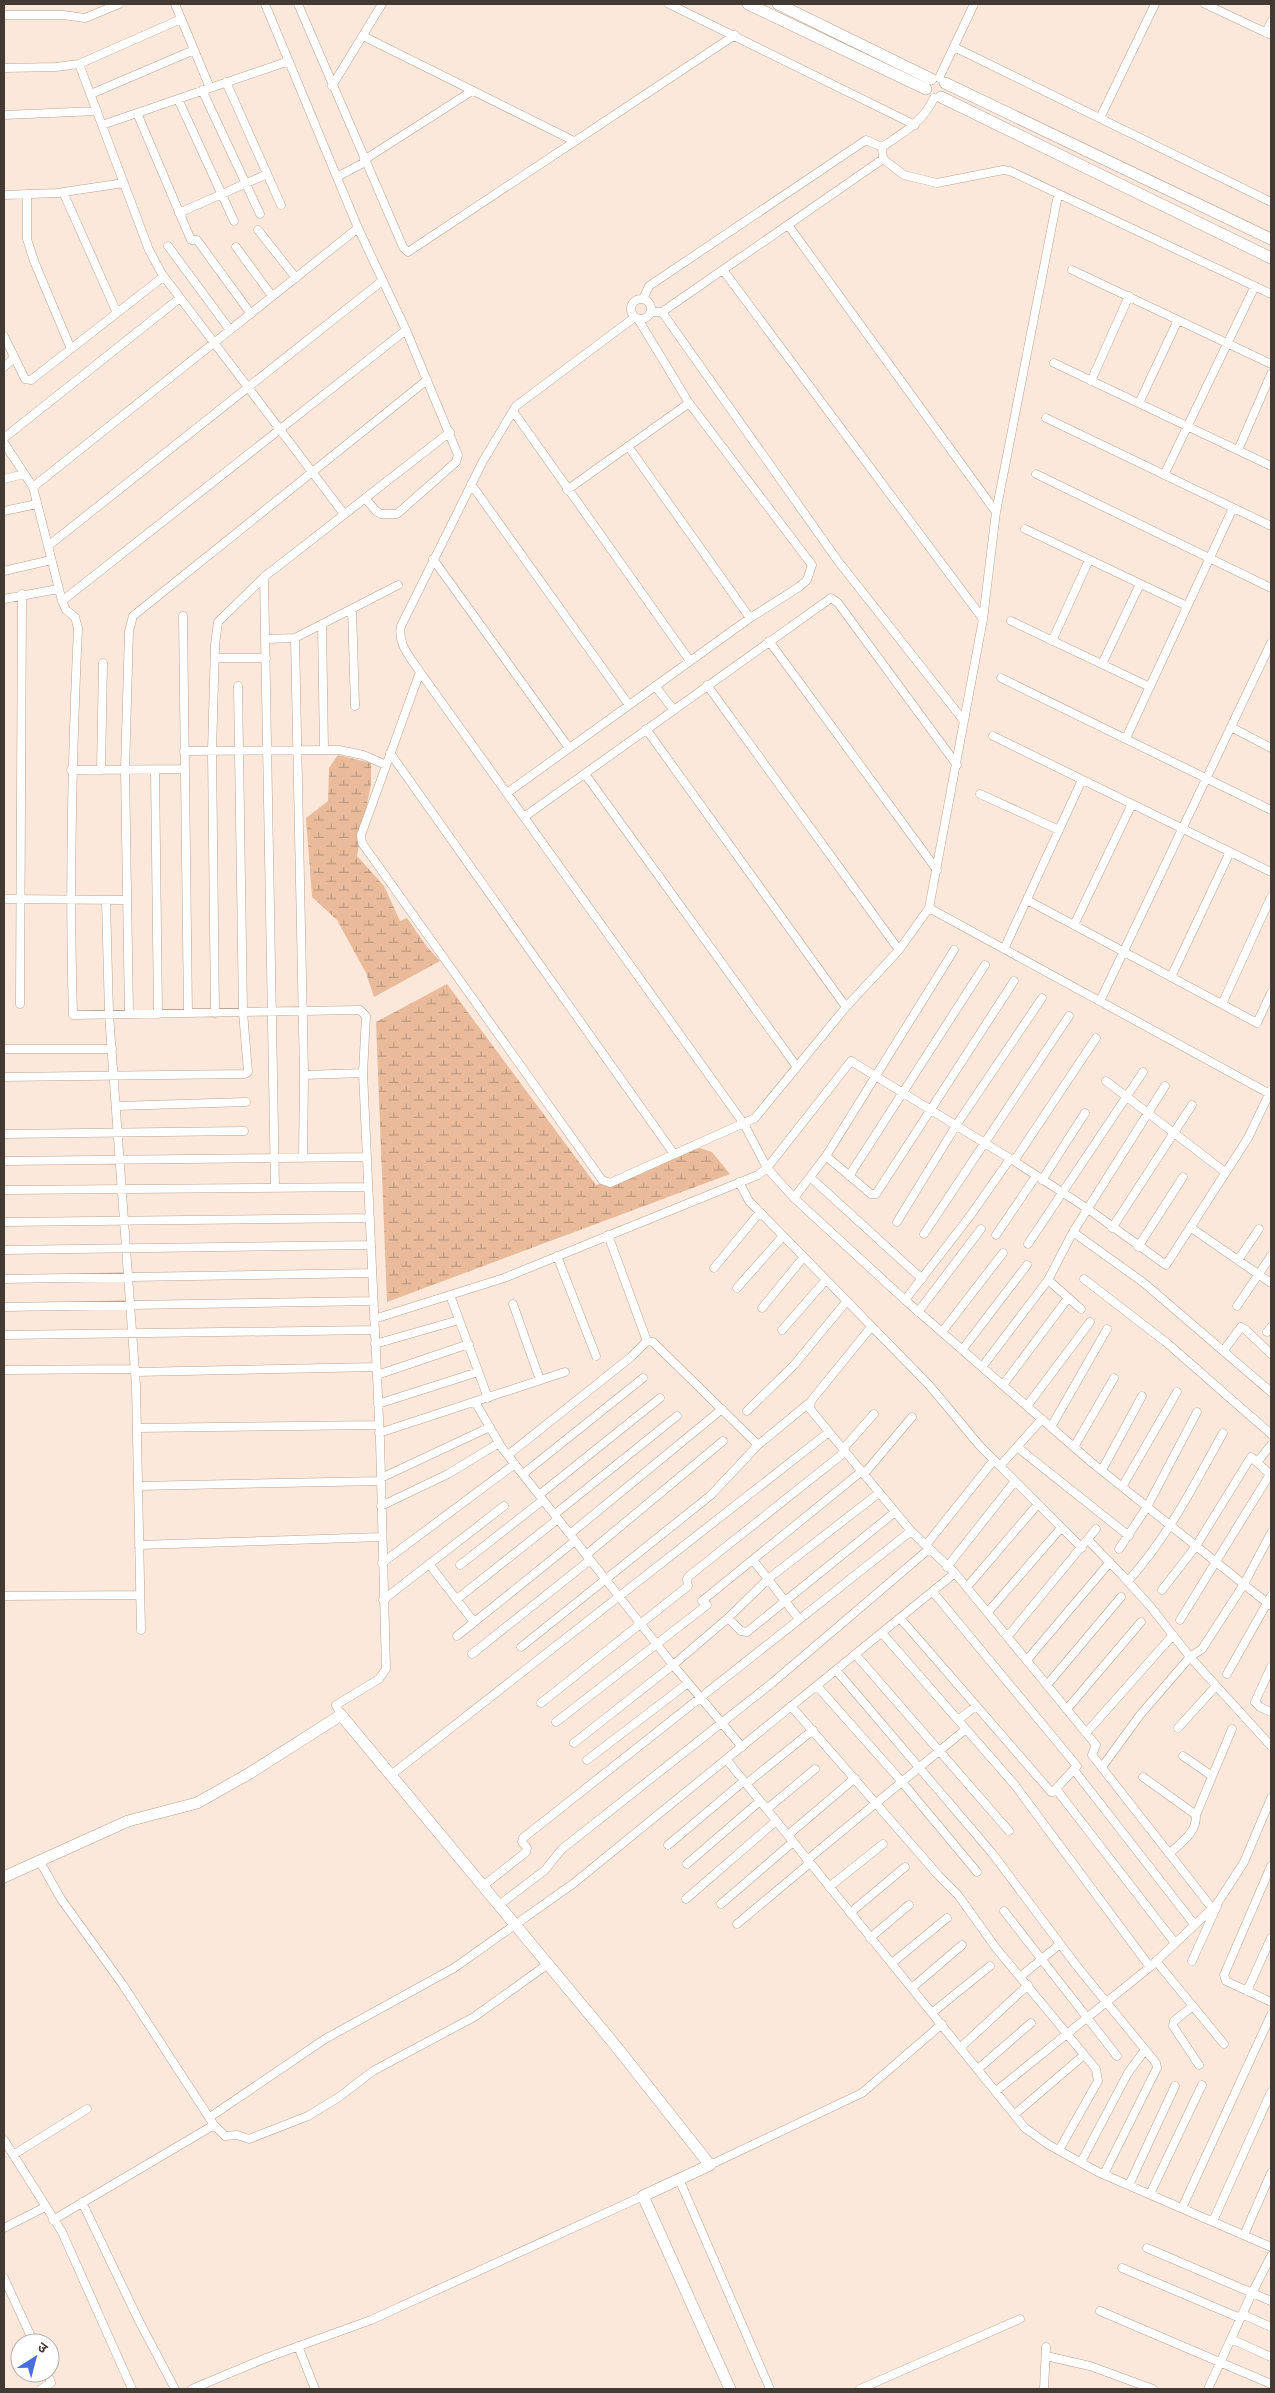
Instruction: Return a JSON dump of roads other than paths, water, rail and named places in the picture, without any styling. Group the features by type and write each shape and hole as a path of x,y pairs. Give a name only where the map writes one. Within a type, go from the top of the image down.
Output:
{"street":[{"path":"4,15 63,15 85,18 119,4"},
{"path":"174,4 194,50 206,89 260,214"},
{"path":"265,4 358,228 406,330 458,455 456,462 399,513 381,514 365,498"},
{"path":"298,4 364,161 404,250 410,251 735,35"},
{"path":"332,86 382,4"},
{"path":"669,4 915,125"},
{"path":"748,4 1271,239"},
{"path":"778,4 1271,258"},
{"path":"882,147 915,125 928,109 936,87 974,4"},
{"path":"1100,118 1155,4"},
{"path":"1205,4 1269,34 1271,22"},
{"path":"4,68 56,67 79,64 181,19"},
{"path":"362,36 574,142"},
{"path":"954,47 1271,202"},
{"path":"91,94 194,50"},
{"path":"102,125 289,61"},
{"path":"79,64 149,250 164,277 344,514"},
{"path":"226,82 281,205"},
{"path":"337,177 357,167 472,91"},
{"path":"178,99 234,221"},
{"path":"4,115 97,111"},
{"path":"137,113 191,240 197,240 251,314"},
{"path":"507,793 750,618 808,580 812,566 689,403 631,310 633,303 643,299 649,286 866,140 882,147"},
{"path":"882,147 883,159 904,175 937,183 1003,170 1010,171 1271,294"},
{"path":"651,312 662,312 883,159"},
{"path":"179,213 267,174"},
{"path":"4,196 63,192 124,182"},
{"path":"63,192 117,313"},
{"path":"27,194 27,239 34,261 71,349"},
{"path":"420,672 362,835 364,847 602,1180 610,1183 755,1118 846,1006 900,950 929,908 983,619 996,512 1058,195"},
{"path":"788,226 996,512"},
{"path":"33,487 358,228"},
{"path":"258,230 296,278"},
{"path":"168,246 230,330"},
{"path":"236,247 272,296"},
{"path":"723,270 983,619"},
{"path":"1072,270 1271,364"},
{"path":"4,336 26,379 31,380 164,277"},
{"path":"48,546 382,280"},
{"path":"1164,475 1255,286"},
{"path":"1091,381 1129,296"},
{"path":"4,438 180,298"},
{"path":"643,299 650,304 651,312 646,318 636,318 530,394 513,411 471,484 433,559 402,626 401,642 420,672 744,1124 767,1168 794,1198 918,1312 1074,1447 1244,1584 1270,1602 1227,1674"},
{"path":"662,312 838,561 964,722"},
{"path":"1139,404 1178,320"},
{"path":"62,601 406,330"},
{"path":"4,367 14,358"},
{"path":"1054,363 1271,466"},
{"path":"1238,450 1271,374"},
{"path":"129,1014 125,770 129,631 133,616 427,380"},
{"path":"567,490 689,403"},
{"path":"513,411 567,490 690,661"},
{"path":"1046,418 1271,526"},
{"path":"215,1013 212,751 217,658 215,645 221,618 264,577 450,432"},
{"path":"4,443 33,487 58,589 66,610 75,617 78,628 71,770 69,900 73,1015 360,1010 366,1016 363,1072 381,1480 385,1673 379,1679 336,1705 341,1715 548,1964 710,2165"},
{"path":"628,446 750,618"},
{"path":"4,479 24,474"},
{"path":"1036,474 1271,588"},
{"path":"471,484 629,705"},
{"path":"4,511 37,504"},
{"path":"1126,738 1233,508"},
{"path":"1024,529 1188,606"},
{"path":"433,559 569,748"},
{"path":"4,571 51,560"},
{"path":"1052,641 1089,560"},
{"path":"264,577 273,1012 274,1188"},
{"path":"1102,664 1140,584"},
{"path":"265,639 295,638 398,585"},
{"path":"4,599 22,594 58,589"},
{"path":"20,1004 22,594"},
{"path":"524,817 829,599 834,599 956,765"},
{"path":"352,609 355,706"},
{"path":"183,616 188,1013"},
{"path":"1011,621 1150,687"},
{"path":"322,624 324,750"},
{"path":"295,638 304,1074 303,1158"},
{"path":"769,641 937,870"},
{"path":"1100,1001 1270,647"},
{"path":"217,658 266,658"},
{"path":"101,770 103,663"},
{"path":"1001,678 1271,810"},
{"path":"707,685 900,950"},
{"path":"4,1077 247,1074 249,1069 243,1012 238,686"},
{"path":"656,686 674,709"},
{"path":"1231,727 1271,748"},
{"path":"646,729 846,1006"},
{"path":"993,736 1271,872"},
{"path":"184,751 339,750 363,755 386,765"},
{"path":"390,754 674,1154"},
{"path":"71,770 184,769"},
{"path":"155,770 158,1014"},
{"path":"585,774 797,1067"},
{"path":"1004,949 1082,780"},
{"path":"980,794 1059,830"},
{"path":"1074,925 1132,804"},
{"path":"1171,977 1230,852"},
{"path":"1222,1004 1271,897"},
{"path":"4,899 127,900"},
{"path":"106,900 109,1014 135,1371 141,1630"},
{"path":"1027,900 1257,1023 1271,993"},
{"path":"374,1318 504,1278 758,1175 767,1168 850,1062 957,1124 1088,1209 1138,1247 1166,1265 1248,1138 1270,1092 929,908"},
{"path":"794,1198 826,1156 954,950"},
{"path":"849,1176 984,965"},
{"path":"826,1156 871,1194 876,1194 1014,981"},
{"path":"897,1222 957,1124 1042,998"},
{"path":"924,1234 1069,1016"},
{"path":"905,1300 1012,1160 1096,1038"},
{"path":"4,1049 112,1049"},
{"path":"304,1074 363,1072"},
{"path":"1028,1244 1143,1072"},
{"path":"1106,1081 1226,1172"},
{"path":"982,1367 1048,1280 1073,1232 1165,1086"},
{"path":"116,1106 246,1102"},
{"path":"1112,1228 1192,1105"},
{"path":"996,1235 1086,1114"},
{"path":"4,1134 244,1131"},
{"path":"4,1161 367,1157"},
{"path":"1138,1247 1183,1176"},
{"path":"810,1177 922,1279"},
{"path":"739,1182 749,1201 929,1385 997,1463 1082,1548"},
{"path":"4,1190 368,1187"},
{"path":"714,1268 760,1212"},
{"path":"4,1222 370,1218"},
{"path":"1190,1227 1271,1283"},
{"path":"918,1312 981,1229"},
{"path":"1238,1260 1259,1229"},
{"path":"1073,1232 1144,1283 1271,1392"},
{"path":"608,1235 647,1341"},
{"path":"737,1288 783,1236"},
{"path":"4,1250 371,1246"},
{"path":"942,1332 1002,1253"},
{"path":"557,1256 596,1356"},
{"path":"1237,1306 1260,1275 1271,1256"},
{"path":"762,1308 804,1258"},
{"path":"962,1350 1027,1265"},
{"path":"4,1279 372,1273"},
{"path":"1084,1279 1167,1343 1271,1434"},
{"path":"782,1330 825,1280"},
{"path":"1048,1280 1081,1309"},
{"path":"450,1295 488,1398"},
{"path":"1003,1385 1068,1298"},
{"path":"4,1307 374,1302"},
{"path":"747,1411 794,1365 846,1302"},
{"path":"513,1304 540,1380"},
{"path":"376,1344 460,1320"},
{"path":"1027,1406 1090,1322"},
{"path":"521,1647 711,1495 758,1445 809,1403 871,1327"},
{"path":"1224,1350 1241,1327 1271,1354"},
{"path":"1052,1427 1107,1329"},
{"path":"4,1335 375,1330"},
{"path":"647,1341 653,1342 758,1445"},
{"path":"508,1455 631,1357 647,1341"},
{"path":"4,1370 377,1371 468,1344"},
{"path":"378,1404 478,1372"},
{"path":"137,1428 379,1429 476,1402 565,1372"},
{"path":"523,1474 643,1378"},
{"path":"1074,1447 1114,1378"},
{"path":"1122,1486 1177,1392"},
{"path":"1102,1470 1142,1396"},
{"path":"460,1565 660,1398"},
{"path":"476,1402 508,1455 656,1644 742,1747"},
{"path":"809,1403 810,1408 828,1432 879,1493 911,1531 967,1587 1096,1745 1092,1754 1169,1854 1214,1906"},
{"path":"457,1636 722,1409"},
{"path":"1118,1549 1129,1536 1147,1506 1197,1412"},
{"path":"541,1703 688,1586 689,1576 844,1450 874,1414"},
{"path":"457,1599 677,1416"},
{"path":"556,1722 707,1605 702,1601 863,1473 912,1417"},
{"path":"499,1905 545,1870 562,1849 722,1724 927,1547 997,1463 1017,1447 1042,1419"},
{"path":"138,1486 381,1480 490,1427"},
{"path":"391,1776 828,1432"},
{"path":"1128,1581 1146,1562 1172,1526 1223,1433"},
{"path":"472,1654 723,1441"},
{"path":"381,1506 448,1474 500,1443"},
{"path":"1258,1462 1271,1445"},
{"path":"1017,1447 1129,1536"},
{"path":"1162,1590 1196,1546 1251,1457 1271,1474 1180,1620"},
{"path":"382,1563 515,1464"},
{"path":"947,1567 1016,1482"},
{"path":"574,1743 673,1665 728,1618 768,1580 879,1493"},
{"path":"967,1587 1038,1504"},
{"path":"383,1600 504,1506"},
{"path":"728,1618 744,1632 895,1512"},
{"path":"988,1612 1061,1528"},
{"path":"1008,1636 1096,1529"},
{"path":"483,1886 526,1852 527,1848 522,1842 523,1838 699,1696 911,1531"},
{"path":"1102,1767 1140,1715 1190,1658 1202,1649 1244,1584 1271,1533"},
{"path":"139,1544 382,1537"},
{"path":"1088,1540 1128,1581 1190,1658 1271,1746"},
{"path":"754,1560 799,1619"},
{"path":"1027,1660 1110,1562"},
{"path":"429,1564 474,1622"},
{"path":"210,2117 324,2038 454,1968 574,1883 955,1574"},
{"path":"900,1618 1051,1792 1056,1789 1077,1766 933,1592"},
{"path":"4,1596 140,1595"},
{"path":"1047,1685 1121,1598"},
{"path":"1067,1709 1141,1622"},
{"path":"882,1633 1047,1826 1153,1964 1193,2006 1224,2044"},
{"path":"1086,1733 1173,1635"},
{"path":"855,1654 1009,1831"},
{"path":"1271,1667 1255,1702 1260,1707 1271,1712"},
{"path":"836,1670 992,1853 1060,1944 1156,2063 1157,2068 1104,2174"},
{"path":"588,1760 688,1682"},
{"path":"817,1686 902,1782 977,1872"},
{"path":"1178,1728 1216,1686"},
{"path":"791,1706 939,1876 958,1895 1020,1976 1096,2069 1099,2077 1059,2150"},
{"path":"958,1720 976,1706"},
{"path":"4,1877 128,1821 198,1803 250,1773 341,1715"},
{"path":"737,1924 966,1729"},
{"path":"1169,1854 1190,1834 1232,1729"},
{"path":"668,1845 745,1782 813,1730"},
{"path":"1183,1756 1212,1776"},
{"path":"726,1759 1026,2128 1059,2150 1104,2174 1271,2247"},
{"path":"766,1809 815,1769"},
{"path":"1074,1770 1194,1924"},
{"path":"721,1904 855,1778"},
{"path":"1143,1778 1196,1815"},
{"path":"1056,1789 1174,1943"},
{"path":"1192,1961 1214,1906 1244,1862 1271,1798"},
{"path":"687,1864 760,1801"},
{"path":"686,1899 776,1821"},
{"path":"829,1887 883,1844"},
{"path":"39,1860 61,1899 122,1985 214,2125 225,2136 249,2139 308,2116 372,2072 474,2017 548,1964"},
{"path":"1271,1866 1224,1975 1226,1981 1271,2002"},
{"path":"850,1913 905,1867"},
{"path":"870,1938 909,1905"},
{"path":"996,2091 1066,2032 1153,1964 1214,1906"},
{"path":"1004,1911 1117,2056"},
{"path":"892,1962 947,1918"},
{"path":"1247,1991 1271,1938"},
{"path":"1020,1976 1060,1944"},
{"path":"913,1987 962,1945"},
{"path":"933,2012 990,1966"},
{"path":"961,2047 1028,1985"},
{"path":"1193,2006 1174,2021 1173,2026 1199,2065"},
{"path":"1182,2208 1271,2015"},
{"path":"978,2069 1031,2023"},
{"path":"192,2389 298,2346 371,2320 680,2179 862,2093 942,2024"},
{"path":"1081,2162 1128,2073 1145,2050"},
{"path":"1015,2114 1084,2055"},
{"path":"1150,2194 1202,2085"},
{"path":"1129,2185 1176,2086"},
{"path":"1213,2221 1271,2092"},
{"path":"13,2155 87,2109"},
{"path":"53,2220 214,2125"},
{"path":"4,2140 69,2247 132,2389"},
{"path":"1244,2235 1271,2173"},
{"path":"680,2179 770,2389"},
{"path":"643,2196 730,2389"},
{"path":"82,2202 139,2321 175,2389"},
{"path":"4,2228 45,2207"},
{"path":"1147,2248 1271,2301"},
{"path":"1208,2389 1271,2256"},
{"path":"1122,2268 1271,2327"},
{"path":"4,2278 29,2333"},
{"path":"1100,2311 1271,2384"},
{"path":"860,2389 1020,2319"},
{"path":"1231,2339 1271,2357"},
{"path":"298,2346 315,2389"},
{"path":"1044,2389 1046,2351 1153,2389"}]}
